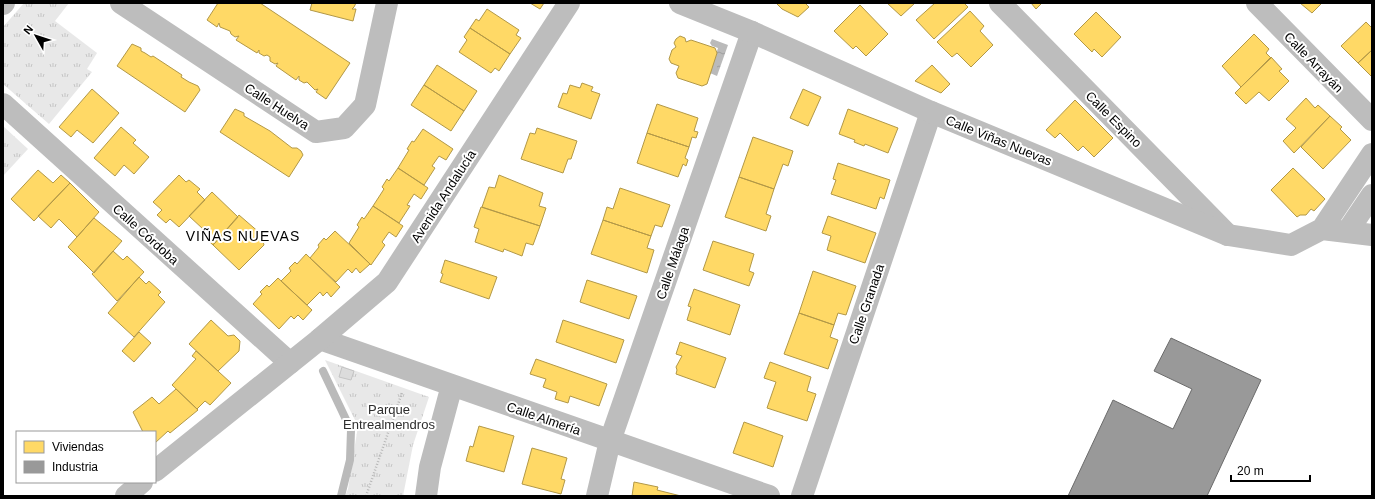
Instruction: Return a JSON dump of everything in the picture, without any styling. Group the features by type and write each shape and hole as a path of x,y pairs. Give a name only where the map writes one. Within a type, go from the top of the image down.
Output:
{"street":[{"name":"Calle Huelva","path":"121,3 316,132 344,128 365,105 387,3"},
{"name":"Avenida Andalucía","path":"156,470 320,339 387,282 569,3"},
{"name":"Calle Viñas Nuevas","path":"680,3 752,32 931,112 1228,234 1290,245 1322,229"},
{"name":"Calle Espino","path":"1000,3 1228,234"},
{"name":"Calle Arrayán","path":"1257,3 1372,120"},
{"name":"Calle Málaga","path":"597,496 610,441 752,32"},
{"name":"Calle Córdoba","path":"3,104 290,363"},
{"name":"Calle Granada","path":"802,496 931,112"},
{"path":"1372,154 1322,229 1372,235"},
{"path":"1347,232 1372,195"},
{"name":"Calle Almería","path":"320,339 769,496"},
{"path":"426,496 430,467 452,385"},
{"path":"126,496 141,483"}],"path":[{"path":"366,496 410,370"}],"green space":[{"path":"24,3 69,3 55,21 97,53 87,69 92,72 49,124 3,84 3,27"},
{"path":"3,126 28,149 3,176"},
{"name":"Parque Entrealmendros","path":"325,360 429,397 413,445 403,496 345,496 348,489 358,426"}],"water":[{"path":"712,39 728,45 717,76 710,73 718,48 712,46 710,43"}],"building: Viviendas":[{"path":"218,3 260,3 350,63 326,99 316,92 318,89 315,90 307,82 304,83 299,80 299,76 296,80 276,66 278,63 275,64 270,61 270,57 267,55 264,56 259,53 259,50 257,53 236,40 239,36 235,37 230,31 220,27 219,23 217,27 207,20"},
{"path":"312,3 356,3 352,9 356,9 353,21 310,10"},
{"path":"530,3 544,3 540,9"},
{"path":"776,3 805,3 809,7 798,17 782,9"},
{"path":"887,3 915,3 901,16"},
{"path":"935,3 964,3 968,7 934,39 916,20"},
{"path":"1031,3 1042,3 1036,9"},
{"path":"1300,3 1322,3 1312,13"},
{"path":"860,5 888,34 866,56 856,46 853,49 834,31"},
{"path":"487,9 519,30 516,35 521,38 510,54 470,28 476,19 479,21"},
{"path":"970,11 984,26 980,31 993,45 971,67 957,53 952,57 937,42"},
{"path":"1096,12 1121,37 1102,57 1094,49 1092,52 1074,34"},
{"path":"1366,22 1372,28 1372,50 1358,63 1341,46"},
{"path":"470,28 510,54 499,71 495,68 491,73 459,52 467,40 464,37"},
{"path":"1254,34 1269,49 1266,53 1271,58 1241,87 1222,66"},
{"path":"680,36 685,38 686,42 691,40 715,48 717,53 707,84 702,86 678,78 676,73 679,66 671,63 669,59 672,50 676,47 674,43"},
{"path":"132,44 141,48 141,51 151,57 153,56 182,75 181,77 198,86 200,90 185,112 117,66"},
{"path":"1372,50 1372,77 1358,63"},
{"path":"1271,57 1282,69 1279,71 1289,81 1269,101 1259,92 1246,104 1235,93"},
{"path":"437,65 477,91 464,111 424,85"},
{"path":"932,65 950,84 941,93 915,81"},
{"path":"582,83 593,87 591,91 600,94 591,119 558,107 563,93 567,94 570,85 580,88"},
{"path":"424,85 464,111 451,131 411,105"},
{"path":"92,89 119,113 93,143 77,130 71,137 59,127"},
{"path":"803,89 821,97 808,126 790,118"},
{"path":"1306,98 1315,108 1318,105 1330,116 1294,153 1283,141 1296,128 1286,119"},
{"path":"1075,100 1113,138 1094,157 1083,146 1078,151 1060,133 1055,138 1046,130"},
{"path":"657,104 698,118 694,131 698,132 696,138 692,137 689,147 647,133"},
{"path":"235,109 244,113 244,116 270,131 292,148 297,148 301,151 303,155 289,177 220,132"},
{"path":"848,109 898,128 888,153 865,144 864,146 854,142 855,140 839,134"},
{"path":"1330,116 1342,127 1340,129 1351,140 1323,169 1301,147"},
{"path":"121,127 136,140 133,143 149,157 134,174 124,165 115,176 94,158"},
{"path":"537,128 577,141 571,159 568,159 563,173 521,159 530,133 535,134"},
{"path":"423,129 453,149 446,160 439,156 432,166 435,168 424,185 398,168 409,150 407,149 412,141 414,142"},
{"path":"647,133 689,147 685,158 688,160 686,166 683,164 678,177 637,163"},
{"path":"753,137 793,151 788,166 783,164 774,189 739,177"},
{"path":"838,163 890,180 884,199 880,197 876,209 831,194 836,180 833,179"},
{"path":"398,168 428,188 421,199 414,194 407,205 410,206 399,223 373,206 384,189 382,187 387,179 389,181"},
{"path":"1293,168 1325,199 1314,211 1311,209 1306,215 1300,215 1297,217 1271,190"},
{"path":"38,170 53,183 61,175 70,183 34,221 11,199"},
{"path":"179,175 186,182 189,180 200,189 197,192 205,200 179,227 170,219 166,223 157,215 162,210 153,202"},
{"path":"499,175 543,193 539,206 546,208 540,226 482,207 489,187 495,188"},
{"path":"739,177 774,189 766,214 771,216 766,231 725,217"},
{"path":"70,183 99,212 77,237 59,219 51,228 38,216"},
{"path":"620,188 670,205 662,227 655,225 651,236 603,220 607,207 613,209"},
{"path":"212,192 238,217 213,245 199,232 203,229 189,216"},
{"path":"373,206 403,226 396,237 389,232 382,242 385,245 371,265 349,243 359,227 357,225 362,217 364,219"},
{"path":"481,207 540,226 533,245 526,243 522,256 504,249 503,252 475,242 479,229 474,227"},
{"path":"239,215 261,234 264,245 239,270 213,245"},
{"path":"828,216 876,233 865,263 827,250 831,236 822,233"},
{"path":"94,218 122,241 94,273 68,247"},
{"path":"603,220 651,236 647,248 654,250 647,273 591,254"},
{"path":"335,231 370,264 360,273 356,268 352,273 348,269 336,282 310,258 324,238 326,240"},
{"path":"713,241 754,254 749,271 754,273 749,286 703,270"},
{"path":"113,251 123,260 127,256 144,272 117,301 92,274"},
{"path":"306,254 340,287 331,297 327,292 323,296 320,292 307,305 281,281 291,271 289,268 295,262 297,264"},
{"path":"445,260 497,277 489,299 440,282"},
{"path":"813,271 856,286 846,315 838,313 834,325 799,313"},
{"path":"139,277 146,284 149,281 161,292 158,295 165,302 134,337 108,313"},
{"path":"278,278 312,310 303,320 298,315 294,319 291,316 279,329 253,304 262,294 260,292 267,285 269,287"},
{"path":"587,280 637,296 629,319 580,302"},
{"path":"694,289 740,305 730,335 687,320 691,307 688,306"},
{"path":"799,313 834,325 830,337 838,340 828,369 784,354"},
{"path":"211,320 228,336 234,335 240,341 239,351 218,371 189,344"},
{"path":"563,320 624,340 616,363 556,342"},
{"path":"139,332 151,343 134,362 122,351"},
{"path":"680,342 726,358 715,388 676,374 676,367 682,356 676,354"},
{"path":"196,351 231,383 210,405 205,401 197,409 172,385 196,359 192,356"},
{"path":"536,359 607,384 599,406 570,396 568,403 555,399 557,392 543,387 546,379 530,374"},
{"path":"770,362 811,377 807,391 816,394 807,421 767,408 776,382 764,378"},
{"path":"176,389 198,410 170,433 168,431 156,442 156,431 142,431 133,412 152,397 159,404"},
{"path":"744,422 783,436 773,467 733,453"},
{"path":"479,426 514,436 504,472 466,461 470,446 473,447"},
{"path":"532,448 567,458 561,479 565,480 561,494 522,484"},
{"path":"634,482 658,487 657,490 681,496 632,496"}],"building: Industria":[{"path":"1171,338 1261,380 1207,496 1068,496 1113,400 1173,429 1192,389 1154,371"}],"building: Otros":[{"path":"342,367 354,371 351,380 339,377"}],"waterway":[{"path":"323,371 351,430 350,460 341,496"}],"district":[{"name":"VIÑAS NUEVAS","path":"243,236"}]}
